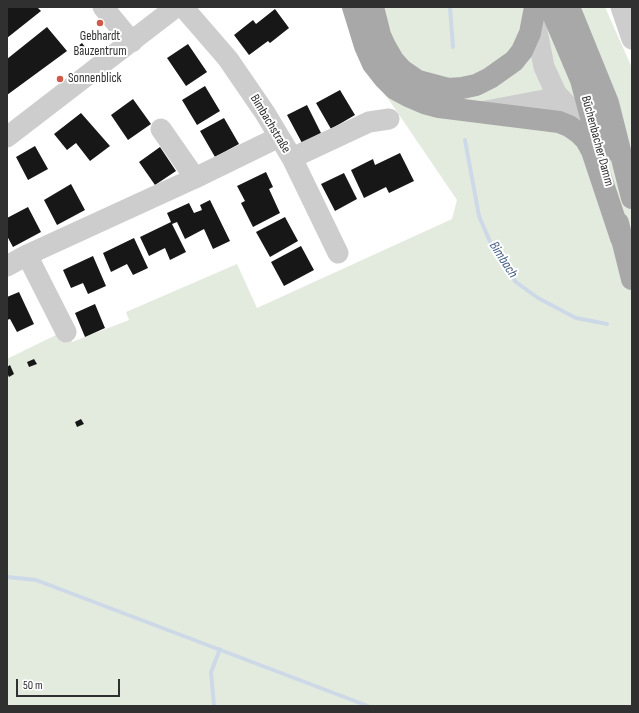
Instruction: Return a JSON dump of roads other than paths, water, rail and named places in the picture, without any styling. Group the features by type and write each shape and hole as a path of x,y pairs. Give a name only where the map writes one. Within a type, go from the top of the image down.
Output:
{"main road":[{"path":"353,7 365,46 373,64 395,89 424,103 439,107 559,122 569,126 579,133 586,140 592,151 621,238"},
{"path":"373,7 380,35 385,46 393,60 402,70 418,81 448,89 476,85 490,78 514,60 522,51 540,10"},
{"name":"Büchenbacher Damm","path":"569,7 608,103 632,199"},
{"name":"Büchenbacher Damm","path":"540,10 581,80 596,130 632,279"},
{"path":"608,103 632,152"}],"street":[{"path":"103,7 132,42"},
{"path":"7,137 176,7"},
{"name":"Bimbachstraße","path":"183,7 232,65 253,94 292,158 338,253"},
{"path":"621,7 632,39"},
{"path":"540,10 544,67 556,92 566,104 584,118 596,130 614,160 632,199"},
{"path":"481,112 544,100 566,104"},
{"path":"292,158 369,122 389,119"},
{"path":"161,129 195,178"},
{"path":"7,266 27,255 195,178 279,137"},
{"path":"27,255 66,332"}],"waterway":[{"name":"Bimbach","path":"450,7 453,47"},
{"name":"Bimbach","path":"465,140 479,216 494,251 516,282 538,298 576,318 607,324"},
{"path":"7,577 36,580 368,706"},
{"path":"214,706 211,672 220,649"}],"place":[{"name":"Gebhardt Bauzentrum","path":"100,23"},
{"name":"Sonnenblick","path":"60,79"}]}
